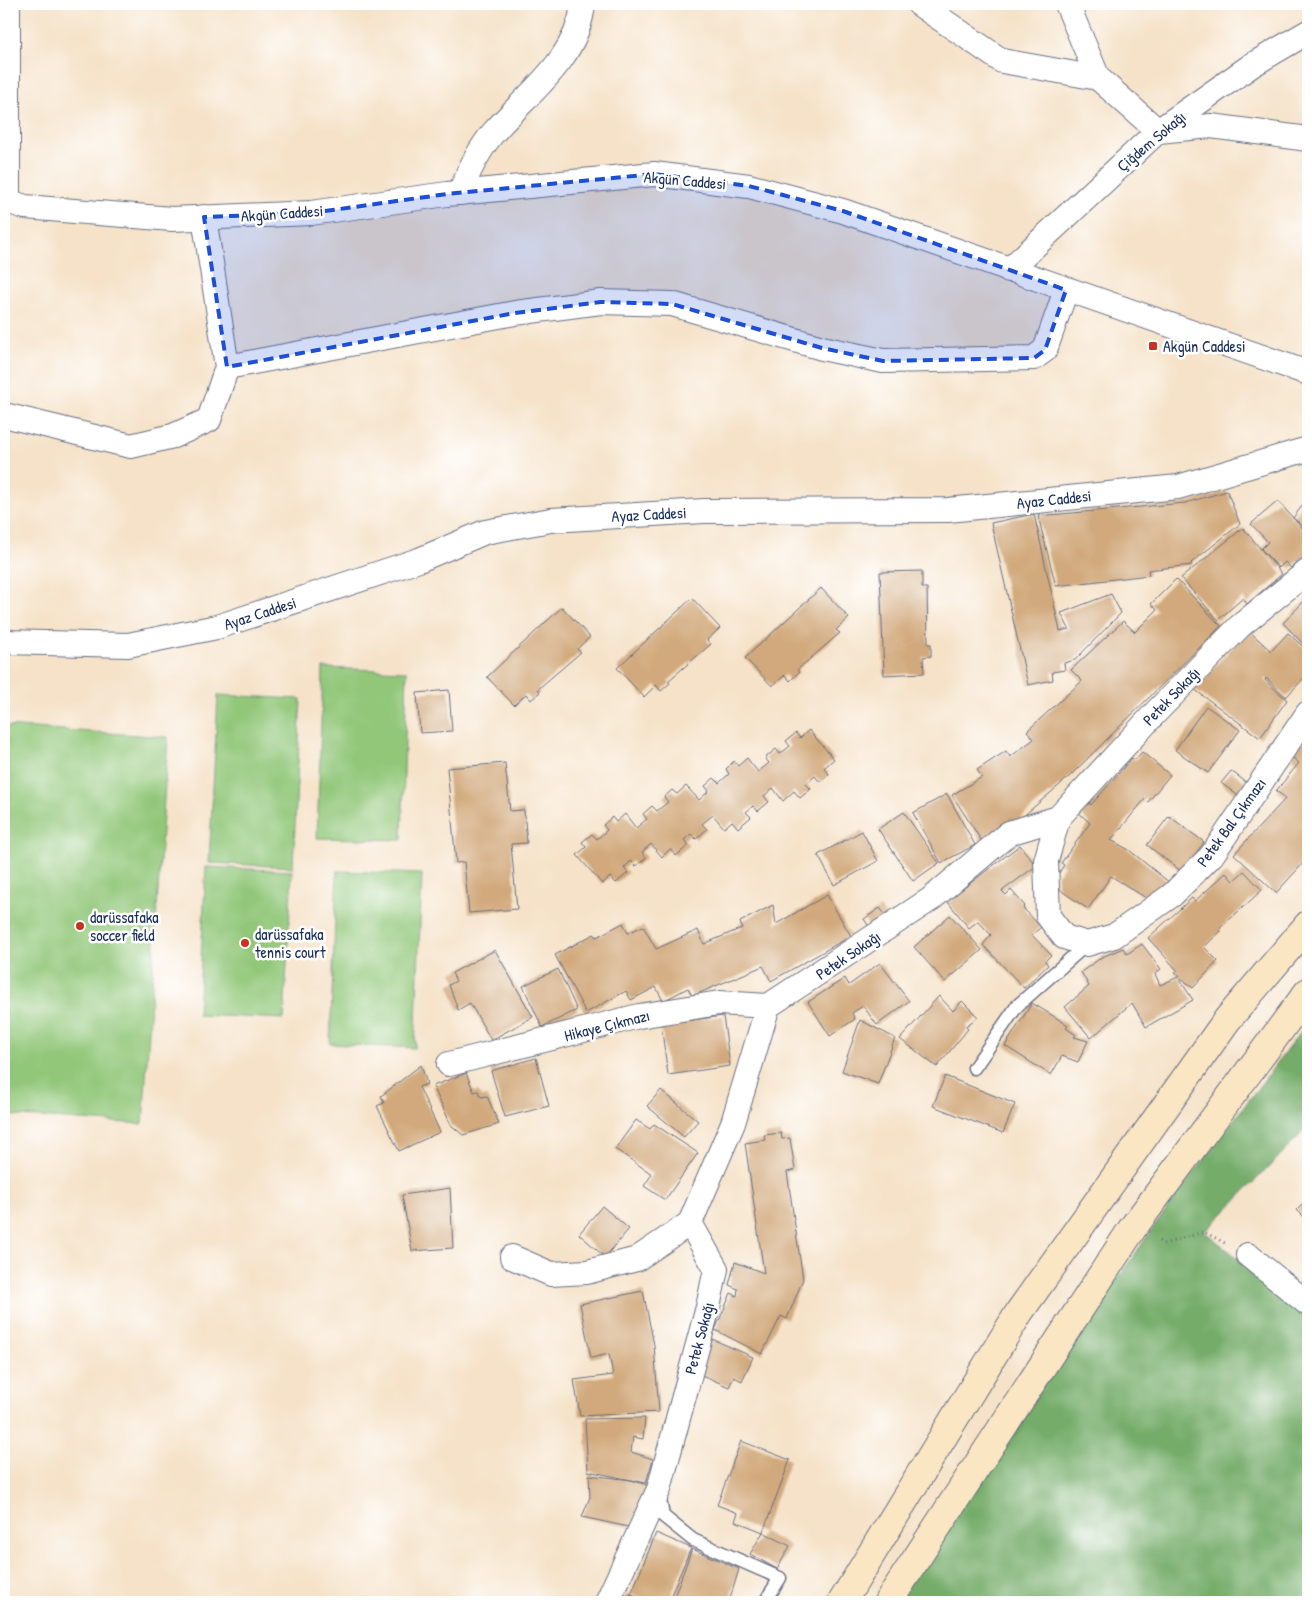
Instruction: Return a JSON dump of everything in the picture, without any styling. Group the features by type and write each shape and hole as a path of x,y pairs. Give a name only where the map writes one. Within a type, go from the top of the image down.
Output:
{"main road":[{"path":"842,1602 1020,1311 1226,1020 1308,925"},
{"path":"888,1602 1132,1229 1308,992"}],"street":[{"path":"6,201 8,4"},
{"path":"460,193 470,168 492,134 549,76 570,44 581,22 583,4"},
{"path":"919,4 1002,61 1098,78"},
{"path":"1067,4 1098,78 1158,131 1211,126 1308,139"},
{"name":"Çiğdem Sokağı","path":"1009,270 1158,131 1252,65 1308,32"},
{"name":"Akgün Caddesi","path":"6,201 25,207 152,217 204,217 311,213 460,193 654,174 749,186 843,211 1308,373"},
{"path":"4,415 131,446 173,436 209,420 227,368 204,217"},
{"path":"227,368 515,313 602,302 672,304 822,348 883,361 1034,358 1044,350 1066,290"},
{"name":"Ayaz Caddesi","path":"4,642 128,645 217,627 419,560 485,532 551,520 704,512 958,509 1178,487 1308,449"},
{"name":"Petek Sokağı","path":"768,1006 930,899 1009,833 1058,818 1156,712 1240,626 1308,571"},
{"name":"Petek Bal Çıkmazı","path":"1087,944 1114,936 1143,916 1172,895 1212,855 1308,713"},
{"path":"1058,818 1046,861 1048,916 1064,937 1087,944"},
{"name":"Hikaye Çıkmazı","path":"449,1064 639,1016 719,1003 768,1006"},
{"path":"512,1257 551,1274 587,1272 637,1260 690,1224 733,1123 768,1006"},
{"name":"Petek Sokağı","path":"607,1602 659,1489 708,1307 716,1269 690,1224"},
{"path":"1248,1255 1308,1304"}],"lane":[{"path":"974,1068 1017,1006 1087,944"},
{"path":"659,1489 663,1516 693,1540 780,1578 765,1602"}],"path":[{"path":"1132,1229 1163,1244 1204,1232 1248,1255"}],"highlighted area":[{"path":"654,174 749,186 843,211 1066,290 1045,350 1034,358 883,361 822,348 672,304 601,302 515,313 227,367 204,217 311,213 447,194"}],"green space":[{"path":"323,668 407,671 402,840 317,838"},
{"path":"218,695 301,699 293,867 209,863"},
{"name":"darüssafaka soccer field","path":"4,726 168,737 143,1124 4,1115"},
{"name":"darüssafaka tennis court","path":"206,867 292,871 284,1019 198,1015"},
{"path":"337,871 422,874 415,1048 330,1044"},
{"path":"1308,1022 1308,1127 1205,1232 1308,1313 1308,1602 892,1602 905,1578 1171,1203"}],"building":[{"path":"1227,491 1240,524 1191,563 1192,565 1148,570 1149,575 1056,586 1038,516 1185,503"},
{"path":"1308,498 1308,530 1293,518"},
{"path":"1278,501 1308,534 1308,552 1291,568 1285,562 1279,568 1261,549 1268,542 1251,524"},
{"path":"1034,514 1060,631 1069,629 1061,613 1111,594 1121,613 1075,660 1064,663 1065,670 1052,672 1053,680 1028,685 991,523"},
{"path":"1243,528 1282,574 1247,604 1243,598 1218,620 1181,578"},
{"path":"922,571 922,588 927,588 928,644 931,644 931,656 923,657 924,673 884,675 880,572"},
{"path":"1176,579 1221,626 1069,777 1014,824 983,843 952,795 982,777 977,770 1006,751 1010,757 1034,739 1027,731 1082,681 1071,670 1123,621 1135,632 1157,610 1151,604"},
{"path":"821,588 849,618 836,630 840,633 797,670 799,672 790,681 785,675 772,686 745,658"},
{"path":"1308,597 1308,649 1283,623"},
{"path":"692,598 720,628 707,640 711,644 668,681 670,683 661,691 656,685 644,697 617,668"},
{"path":"562,607 590,637 577,649 581,652 538,689 540,692 531,700 526,694 514,705 487,677"},
{"path":"1248,630 1271,651 1288,633 1308,651 1308,674 1286,697 1266,678 1265,680 1287,700 1260,738 1194,689"},
{"path":"449,690 452,731 420,733 417,693"},
{"path":"1206,706 1240,730 1208,773 1175,750"},
{"path":"809,730 834,759 824,768 829,774 820,782 815,776 806,784 811,789 800,798 794,791 783,801 773,788 764,796 769,802 758,811 753,806 746,812 751,817 738,828 732,821 724,828 713,815 702,824 707,829 696,839 691,834 684,840 689,845 676,856 670,849 662,857 651,844 642,852 646,858 636,866 631,861 624,868 628,873 616,883 610,877 602,884 577,855 586,847 582,842 592,834 597,839 607,830 603,825 612,817 616,822 625,814 636,828 647,819 643,814 652,806 657,811 668,802 664,797 672,790 677,794 686,786 699,800 709,791 705,786 714,778 719,783 729,774 726,769 734,761 738,766 747,758 758,772 769,763 765,758 776,749 780,754 790,746 786,741 796,733 800,738"},
{"path":"1308,733 1308,815 1306,817 1308,819 1308,858 1276,893 1234,854 1286,798 1276,791 1299,763 1292,757"},
{"path":"1142,752 1170,775 1148,802 1145,799 1111,840 1129,850 1170,883 1151,901 1111,876 1088,909 1063,892 1057,885 1057,876 1064,865 1061,863 1090,823 1078,812 1087,801 1091,805 1132,758 1135,760"},
{"path":"505,763 510,811 524,810 527,843 511,844 517,909 469,913 464,862 456,863 447,768"},
{"path":"1231,771 1250,785 1240,797 1221,783"},
{"path":"947,794 975,845 941,863 913,813"},
{"path":"904,812 939,863 913,881 878,829"},
{"path":"1169,816 1204,842 1182,872 1147,845"},
{"path":"862,831 878,861 834,885 818,855"},
{"path":"1020,845 1036,866 1002,891 1006,895 1011,890 1025,906 1023,908 1041,927 1032,935 1051,955 1045,961 1048,965 1024,988 983,945 991,935 978,921 969,928 947,901"},
{"path":"1244,871 1262,890 1220,928 1221,931 1204,947 1218,961 1193,988 1175,973 1178,971 1148,938 1192,898 1195,901 1226,873 1233,881"},
{"path":"827,895 851,936 771,981 763,966 692,996 688,988 663,1001 656,987 631,1000 626,991 586,1013 555,955 594,934 597,937 623,923 628,933 643,926 656,949 698,930 704,944 742,928 740,922 773,905 776,924"},
{"path":"880,908 888,918 871,930 864,919"},
{"path":"950,915 982,950 945,982 914,947"},
{"path":"1142,944 1161,969 1155,974 1160,985 1178,977 1193,1000 1146,1027 1132,1003 1091,1038 1065,1007 1089,986 1081,972 1102,957 1123,948 1127,954"},
{"path":"495,950 533,1017 491,1040 470,1003 458,1010 449,985 456,981 452,973"},
{"path":"880,963 909,1001 877,1025 863,1006 852,1013 855,1019 830,1036 808,1002 845,978 849,985"},
{"path":"558,969 577,1010 542,1027 523,986"},
{"path":"939,996 953,1011 962,1001 978,1017 966,1026 968,1029 937,1067 900,1039"},
{"path":"1032,1003 1068,1025 1066,1028 1076,1035 1074,1037 1088,1041 1078,1062 1062,1056 1051,1075 1005,1046"},
{"path":"723,1016 730,1066 668,1075 661,1024"},
{"path":"860,1020 895,1038 878,1084 842,1071"},
{"path":"536,1058 549,1106 505,1117 491,1071"},
{"path":"421,1065 427,1084 419,1087 440,1132 399,1151 377,1106 384,1103 381,1096"},
{"path":"466,1073 474,1092 478,1091 481,1097 487,1096 499,1124 463,1135 451,1125 433,1086"},
{"path":"945,1076 1015,1104 1003,1133 933,1106"},
{"path":"661,1090 698,1121 684,1137 647,1106"},
{"path":"636,1120 650,1129 654,1124 698,1153 665,1200 644,1186 652,1174 615,1149"},
{"path":"781,1133 782,1139 790,1138 795,1170 787,1172 803,1279 787,1319 781,1316 762,1354 715,1330 731,1293 737,1296 738,1289 729,1285 735,1262 764,1273 745,1143 765,1140 764,1135"},
{"path":"450,1188 453,1248 412,1251 402,1195"},
{"path":"1308,1199 1308,1221 1297,1210"},
{"path":"602,1206 629,1229 605,1257 579,1234"},
{"path":"643,1291 654,1345 659,1412 580,1416 574,1380 613,1375 609,1354 591,1358 580,1304"},
{"path":"712,1339 753,1357 742,1381 734,1377 729,1387 697,1373"},
{"path":"645,1418 643,1439 633,1437 631,1452 653,1459 646,1483 588,1471 585,1419"},
{"path":"741,1441 790,1460 763,1532 735,1521 738,1513 717,1505"},
{"path":"589,1475 631,1480 647,1485 633,1528 582,1517 590,1497"},
{"path":"763,1532 790,1546 777,1569 750,1554"},
{"path":"656,1533 691,1548 668,1602 650,1602 631,1594"},
{"path":"692,1549 739,1569 729,1602 672,1602"},
{"path":"628,1593 631,1595 644,1602 622,1602"}],"place":[{"name":"Akgün Caddesi","path":"1153,346"},
{"name":"darüssafaka soccer field","path":"80,926"},
{"name":"darüssafaka tennis court","path":"245,943"}]}
